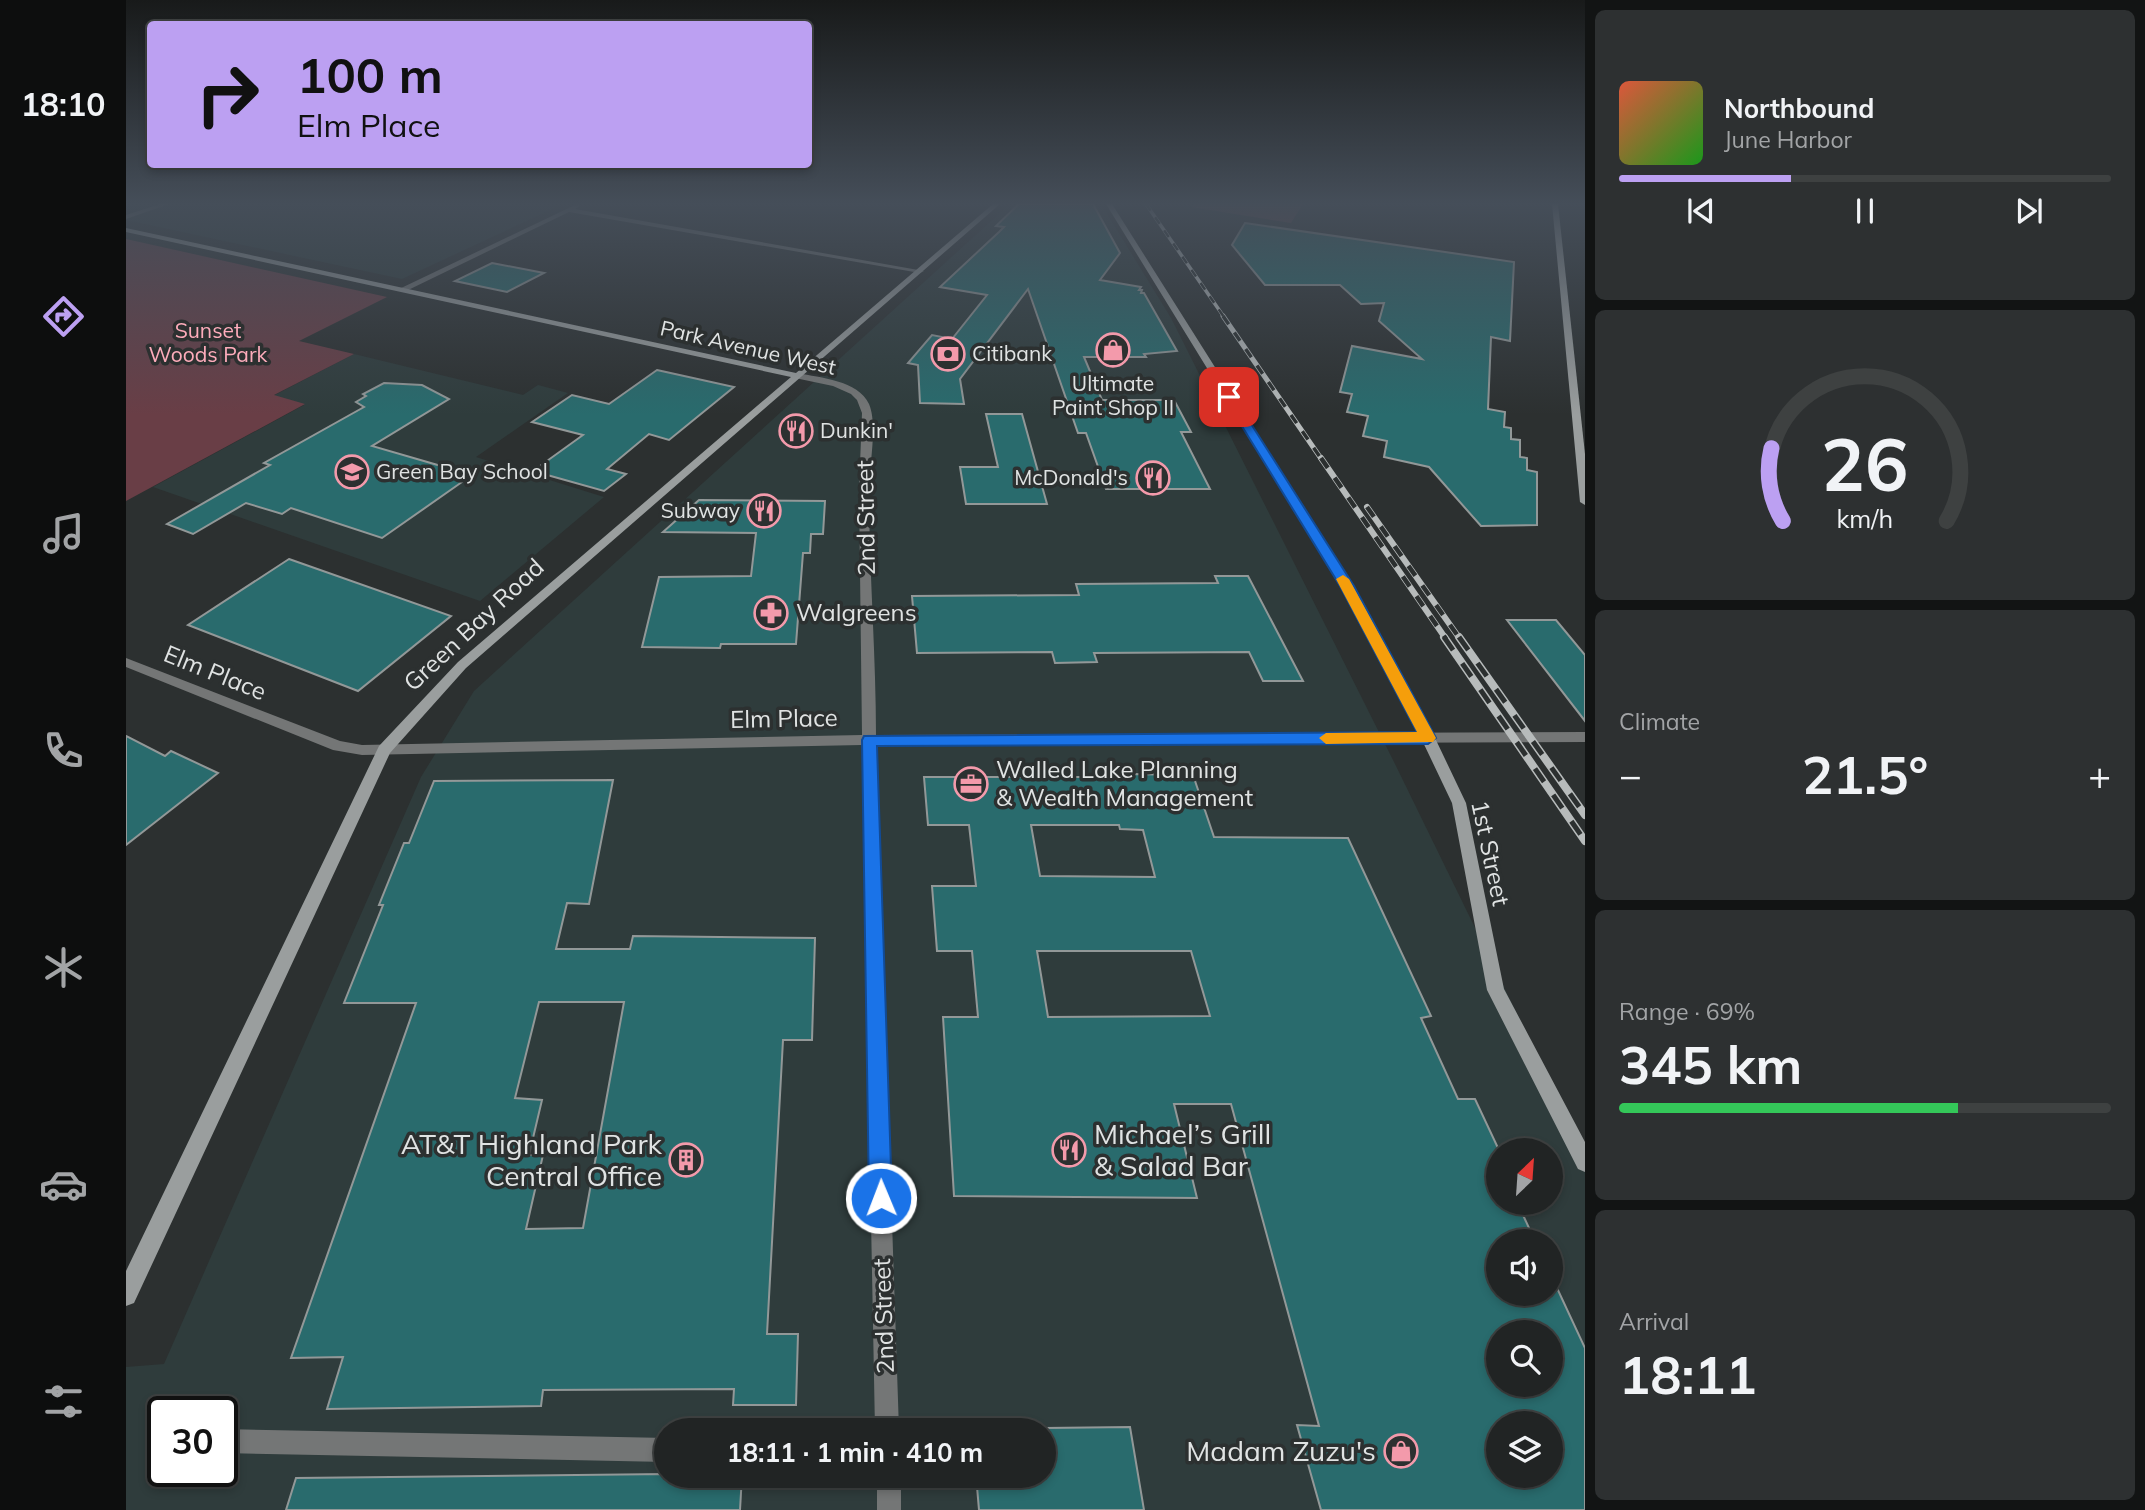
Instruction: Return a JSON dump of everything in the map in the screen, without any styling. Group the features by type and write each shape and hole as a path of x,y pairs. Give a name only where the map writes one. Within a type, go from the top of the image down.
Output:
{"street":[{"name":"Park Avenue West","path":"330,274 799,376 852,392 865,404"},
{"path":"401,290 434,274"},
{"name":"Green Bay Road","path":"126,1295 384,750 462,665 916,274"},
{"name":"1st Street","path":"1154,274 1347,586 1428,738 1459,803 1496,990 1585,1162"},
{"path":"1562,274 1585,502"},
{"name":"2nd Street","path":"865,404 869,740 887,1418"},
{"name":"Elm Place","path":"126,662 338,746 384,750 869,740 1585,737"},
{"path":"238,1441 654,1450"},
{"path":"888,1488 889,1510"}],"shaded area":[{"path":"381,274 412,274 402,279"},
{"path":"932,274 1144,274 1171,318 1396,766 1585,1153 1585,1510 126,1510 126,1367 164,1364 421,777 474,691"},
{"name":"Green Bay School","path":"354,354 523,395 538,385 568,393 476,457 604,497 480,601 153,487 304,405 273,396"}],"green space":[{"name":"Sunset Woods Park","path":"126,274 286,274 387,297 299,341 354,354 274,395 305,404 126,501"}],"building":[{"path":"468,274 541,274 507,292 455,281"},
{"path":"953,274 1104,274 1100,280 1141,287 1139,290 1144,293 1177,351 1144,354 1146,357 1084,357 1102,400 1174,400 1191,432 1181,432 1210,489 1106,489 1086,433 1078,433 1028,289 960,379 964,404 920,403 918,365 908,363 932,335 952,339 987,295 940,287"},
{"path":"1256,274 1513,274 1510,341 1491,337 1488,409 1505,412 1504,427 1511,428 1511,439 1520,440 1520,457 1527,458 1527,470 1537,472 1537,525 1481,526 1429,467 1384,457 1387,441 1363,436 1368,416 1347,412 1352,394 1340,392 1352,346 1422,359 1379,321 1384,303 1361,304 1340,285 1265,285"},
{"path":"657,370 734,387 669,440 649,434 607,469 626,474 604,491 533,471 583,435 532,422 572,395 609,404"},
{"name":"Green Bay School","path":"384,383 422,385 449,399 372,446 472,475 382,538 291,508 282,514 246,503 193,534 167,524 270,465 264,463 364,407 356,402 366,396 363,394"},
{"path":"986,414 1022,414 1047,504 966,504 960,467 998,467"},
{"path":"699,500 825,501 823,534 811,534 810,553 803,553 796,644 721,644 720,648 642,647 659,577 751,576 756,533 663,532"},
{"path":"289,559 451,616 358,691 188,625"},
{"path":"1215,576 1248,576 1303,681 1263,681 1249,652 1094,653 1097,662 1055,663 1052,652 917,653 912,596 1079,595 1076,584 1218,583"},
{"path":"1507,620 1556,620 1585,655 1585,721"},
{"path":"126,736 165,756 171,751 218,773 126,845"},
{"path":"1193,775 1214,837 1348,838 1431,1016 1421,1018 1458,1099 1475,1099 1493,1138 1486,1138 1486,1215 1523,1215 1529,1229 1486,1229 1486,1306 1563,1306 1563,1301 1585,1348 1585,1510 1321,1510 1297,1425 1319,1426 1231,1104 1174,1104 1197,1198 954,1196 943,1017 978,1017 972,951 937,951 932,886 976,886 969,825 928,825 924,777","holes":["1031,825 1119,825 1120,829 1143,830 1155,877 1040,876","1037,951 1191,951 1210,1016 1048,1017"]},
{"path":"613,780 589,904 567,903 556,949 630,949 633,936 815,938 812,1040 783,1040 767,1334 798,1334 796,1405 733,1405 734,1389 543,1390 541,1406 327,1409 343,1357 291,1358 416,1003 344,1003 383,905 379,905 404,843 409,843 434,781","holes":["539,1002 624,1002 583,1228 526,1229 543,1155 529,1155 542,1100 515,1098"]},
{"path":"1130,1427 1144,1510 979,1510 977,1488 1056,1488 1056,1428"},
{"path":"654,1474 654,1488 741,1488 740,1510 286,1510 296,1478"}],"railway":[{"path":"1195,274 1224,317"},
{"path":"1223,316 1322,460"},
{"path":"1321,458 1446,639"},
{"path":"1367,507 1460,639"},
{"path":"1444,637 1585,841"},
{"path":"1459,637 1585,815"}],"slow traffic":[{"path":"1326,738 1428,738 1343,579"}],"place":[{"name":"Ultimate Paint Shop II","path":"1113,350"},
{"name":"Citibank","path":"948,354"},
{"name":"Dunkin'","path":"796,431"},
{"name":"Green Bay School","path":"352,472"},
{"name":"McDonald's","path":"1153,478"},
{"name":"Subway","path":"764,511"},
{"name":"Walgreens","path":"771,613"},
{"name":"Walled Lake Planning & Wealth Management","path":"971,784"},
{"name":"Michael’s Grill & Salad Bar","path":"1069,1150"},
{"name":"AT&T Highland Park Central Office","path":"686,1160"},
{"name":"Madam Zuzu's","path":"1401,1451"}],"route":[{"path":"881,1198 869,740 1428,738 1347,586 1229,397"}]}
